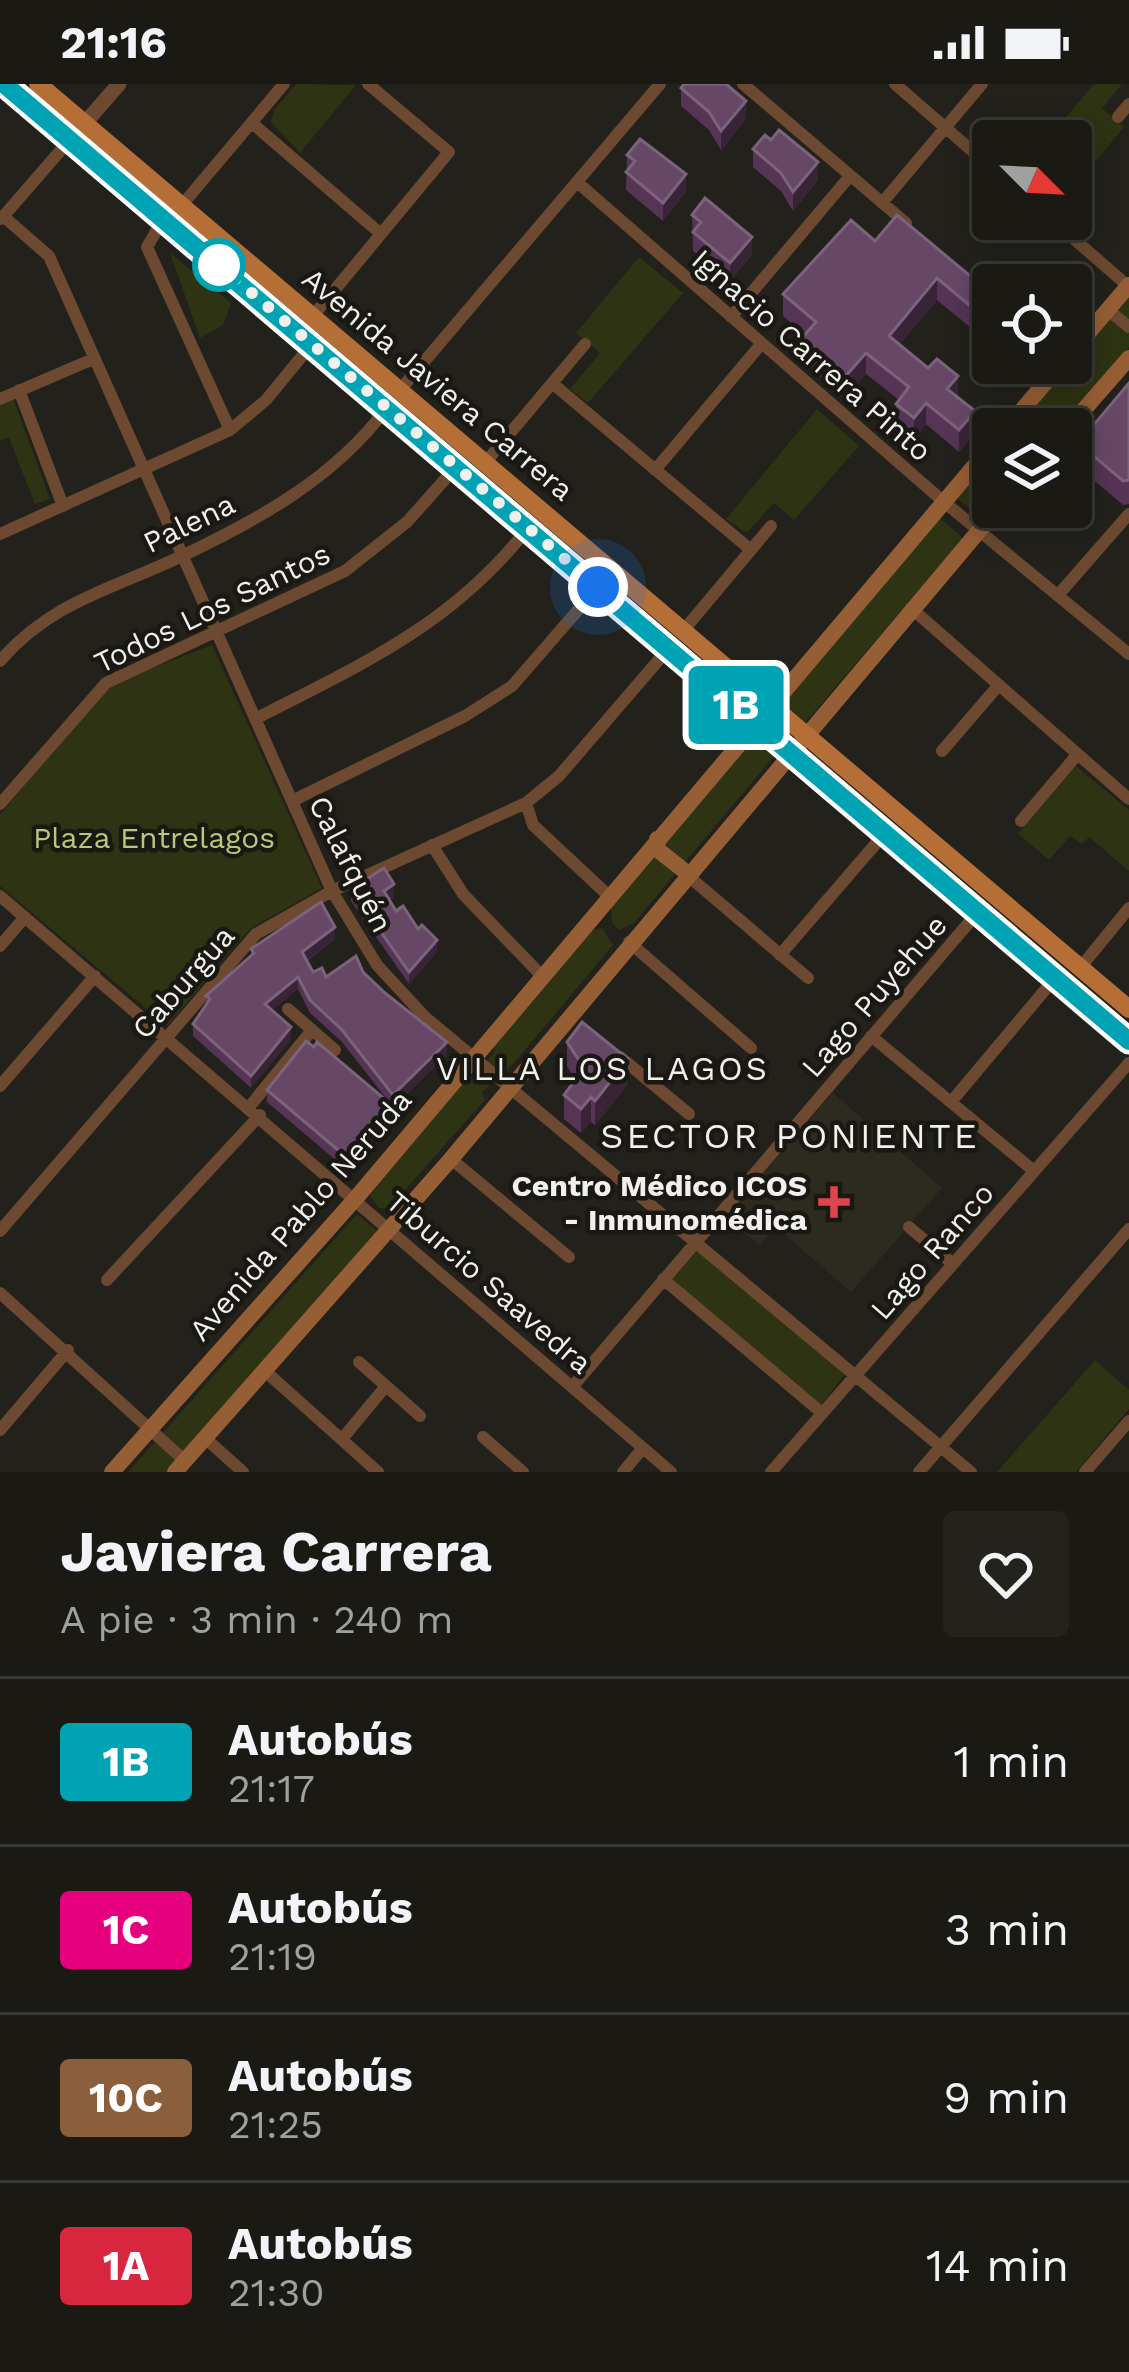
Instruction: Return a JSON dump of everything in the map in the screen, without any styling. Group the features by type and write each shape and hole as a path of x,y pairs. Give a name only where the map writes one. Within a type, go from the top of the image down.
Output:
{"main road":[{"name":"Avenida Javiera Carrera","path":"4,84 1129,1041"},
{"name":"Avenida Javiera Carrera","path":"38,84 1129,1010"},
{"path":"182,205 183,235"},
{"path":"1092,329 1128,285"},
{"path":"287,322 313,316"},
{"path":"1085,408 1129,358"},
{"path":"1024,408 1044,384"},
{"path":"378,402 400,390"},
{"path":"481,488 485,463"},
{"name":"Avenida Pablo Neruda","path":"112,1472 356,1198 972,469"},
{"path":"180,1467 451,1159 567,1015 980,529"},
{"path":"664,644 683,631"},
{"path":"657,838 658,850 686,874"},
{"path":"978,911 1006,905"}],"street":[{"path":"2,218 119,84"},
{"path":"182,205 284,84"},
{"path":"313,316 448,152 368,84"},
{"path":"400,390 660,84"},
{"path":"743,84 914,230"},
{"path":"895,84 972,151"},
{"path":"881,203 982,84"},
{"path":"1118,117 1129,104"},
{"path":"252,123 381,234"},
{"path":"731,316 850,176"},
{"name":"Ignacio Carrera Pinto","path":"577,182 944,502 1129,654"},
{"name":"Calafquén","path":"2,218 49,256 332,891 398,992 509,1090 697,1239 971,1472"},
{"path":"164,218 147,247 230,430"},
{"path":"1076,240 1128,285"},
{"path":"1108,310 1129,327"},
{"path":"655,470 762,343"},
{"path":"0,534 230,430 266,400 312,344"},
{"path":"485,463 585,344"},
{"path":"0,399 93,359"},
{"path":"552,383 751,550"},
{"path":"19,389 63,506"},
{"name":"Palena","path":"0,661 54,610 183,556 301,492 367,433 378,402"},
{"name":"Todos Los Santos","path":"0,804 106,682 344,571 406,522 456,467"},
{"path":"1059,594 1129,514"},
{"path":"683,631 770,526"},
{"path":"255,718 431,626 467,596 528,528"},
{"path":"292,801 465,716 512,686 598,587"},
{"path":"911,608 1129,799"},
{"name":"Caburgua","path":"0,1231 256,934 332,891 526,803 559,776 664,644"},
{"path":"942,751 998,686"},
{"path":"1021,821 1077,755"},
{"path":"526,803 532,825 609,896"},
{"path":"780,955 885,833"},
{"path":"432,844 463,894 542,976"},
{"path":"686,874 808,978"},
{"name":"Tiburcio Saavedra","path":"0,896 255,1110 670,1472"},
{"path":"1080,968 1129,908"},
{"name":"Lago Puyehue","path":"572,1386 978,911"},
{"path":"0,946 25,917"},
{"path":"629,942 751,1048"},
{"path":"0,1086 95,976"},
{"path":"951,1102 1055,978"},
{"path":"289,1009 335,1050"},
{"path":"567,1015 585,1029"},
{"path":"107,1280 255,1110 312,1030"},
{"path":"872,1036 1034,1171"},
{"path":"602,1043 689,1114"},
{"name":"Lago Ranco","path":"771,1472 1129,1063"},
{"path":"451,1159 569,1257"},
{"path":"909,1227 953,1264"},
{"path":"919,1472 1129,1229"},
{"path":"663,1279 822,1413"},
{"path":"0,1293 151,1429 180,1467"},
{"path":"0,1430 68,1350"},
{"path":"359,1362 420,1416"},
{"path":"265,1371 378,1472"},
{"path":"342,1439 386,1386"},
{"path":"1085,1472 1129,1421"},
{"path":"484,1437 523,1472"},
{"path":"205,1438 243,1472"},
{"path":"622,1472 642,1449"}],"shaded area":[{"name":"Centro Médico ICOS - Inmunomédica","path":"833,1093 942,1188 851,1292 776,1227 759,1245 726,1216"}],"green space":[{"path":"296,84 356,85 300,153 271,122 274,110"},
{"path":"1094,84 1122,84 1102,108 1124,127 1092,166 1092,120 1064,120"},
{"path":"170,253 231,303 223,325 200,338"},
{"path":"639,257 683,293 588,403 570,389 600,353 576,333"},
{"path":"1129,296 1129,347 1075,408 1034,408 1054,384 1092,384 1092,340"},
{"path":"13,398 50,499 35,504 9,438 0,440 0,403"},
{"path":"817,409 859,446 794,520 774,503 747,533 726,519"},
{"path":"972,480 972,511 957,498"},
{"path":"516,498 635,600 569,556"},
{"path":"940,518 963,538 804,724 780,704"},
{"name":"Plaza Entrelagos","path":"212,645 322,888 251,928 167,1026 0,886 0,815 98,697 121,680"},
{"path":"764,740 774,756 634,923 620,930 612,923 611,905 748,744"},
{"path":"1076,766 1129,810 1129,871 1089,837 1082,844 1070,836 1049,860 1018,834"},
{"path":"602,928 613,945 515,1062 482,1092 485,1100 388,1209 379,1208 369,1195 459,1081 472,1077 494,1053 494,1044 592,930"},
{"path":"357,1214 379,1233 169,1472 128,1472"},
{"path":"697,1249 845,1374 820,1406 670,1281"},
{"path":"1095,1360 1129,1390 1129,1409 1076,1472 997,1472"}],"building":[{"path":"684,84 726,84 746,101 721,131 709,112 681,88"},
{"path":"779,130 818,162 793,192 781,173 753,149 765,135 771,140"},
{"path":"640,139 686,174 663,203 626,172 635,161 627,155"},
{"path":"705,198 752,237 730,263 693,232 701,222 692,215"},
{"path":"897,215 972,278 972,307 937,278 889,336 928,368 937,359 958,376 947,389 972,409 959,430 926,403 914,418 896,404 909,387 866,353 844,378 802,338 816,322 783,294 851,220 875,241"},
{"path":"1129,383 1129,480 1123,481 1095,457 1092,460 1092,427"},
{"path":"384,868 394,884 384,891 396,911 403,906 418,929 422,925 437,940 409,972 351,889"},
{"path":"321,902 335,927 302,952 313,972 322,968 326,977 356,956 363,972 385,993 447,1042 393,1095 342,1030 310,1000 298,977 265,1004 291,1027 251,1076 193,1024 210,999 206,996 254,953 251,949"},
{"path":"582,1022 628,1059 595,1101 591,1097 581,1109 564,1095 584,1068 567,1042"},
{"path":"306,1041 314,1047 317,1042 387,1101 383,1107 389,1112 345,1156 267,1090"}],"bus line":[{"name":"1B","path":"4,84 1129,1041"}],"place":[{"name":"Centro Médico ICOS - Inmunomédica","path":"834,1202"}],"district":[{"name":"VILLA LOS LAGOS","path":"603,1068"},
{"name":"SECTOR PONIENTE","path":"790,1136"}],"route":[{"path":"219,265 598,587"}]}
